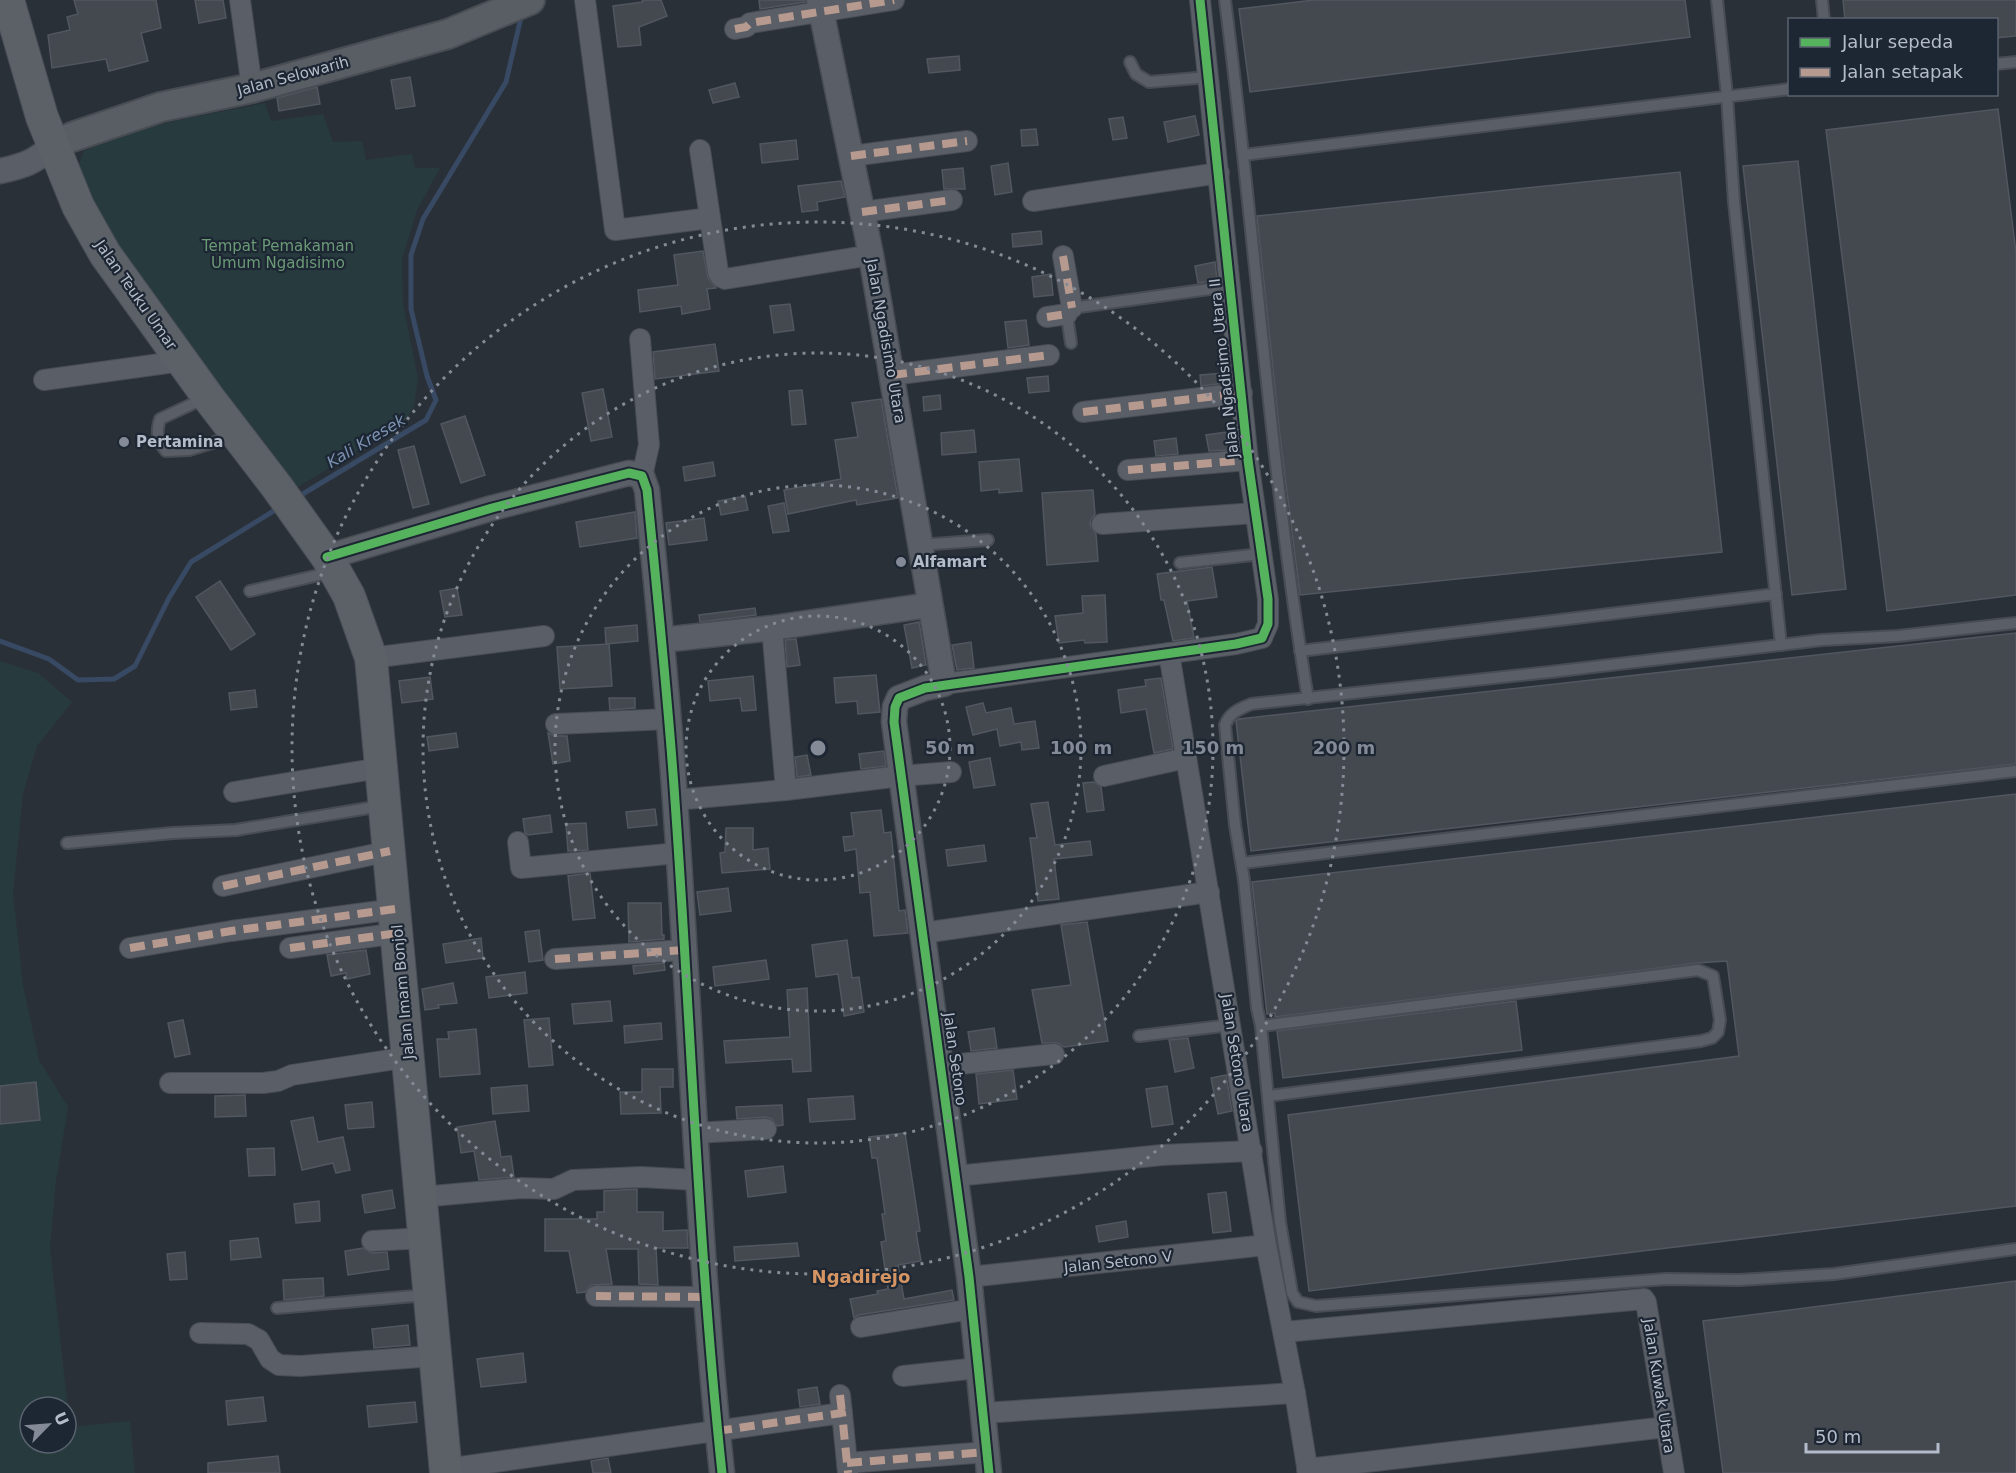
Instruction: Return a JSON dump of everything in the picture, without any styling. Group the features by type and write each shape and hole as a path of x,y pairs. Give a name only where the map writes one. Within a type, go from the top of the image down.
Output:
{"main road":[{"name":"Jalan Teuku Umar","path":"8,0 42,117 78,206 105,254 307,527"},
{"name":"Jalan Selowarih","path":"54,145 161,107 252,88 448,34 499,9 530,0"},
{"name":"Jalan Imam Bonjol","path":"307,527 349,596 371,658 446,1471"}],"street":[{"path":"240,0 252,88"},
{"path":"585,0 615,230 710,218"},
{"path":"735,29 820,5 894,0"},
{"name":"Jalan Ngadisimo Utara II","path":"1169,653 1262,638 1268,624 1268,599 1248,460 1200,0"},
{"name":"Jalan Ngadisimo Utara","path":"820,5 892,375 944,684"},
{"path":"851,156 967,141"},
{"path":"0,171 24,166 40,157 54,145"},
{"path":"700,150 718,272 721,277 725,279 870,255"},
{"path":"1033,201 1219,173"},
{"path":"862,212 952,200"},
{"path":"1047,317 1069,311 1063,256"},
{"path":"640,339 649,445 642,476 647,490 669,719 705,1297 722,1473"},
{"path":"892,375 1049,355"},
{"path":"45,380 182,361"},
{"path":"1083,412 1242,393"},
{"path":"1128,470 1248,460"},
{"path":"331,564 492,508 629,473 642,476"},
{"path":"1102,524 1256,513"},
{"path":"662,640 772,628 930,605"},
{"path":"772,628 786,790"},
{"path":"371,658 544,636"},
{"path":"944,684 1169,653"},
{"name":"Jalan Setono Utara","path":"1169,653 1266,1245 1284,1332 1308,1471"},
{"name":"Jalan Setono","path":"944,684 925,688 899,698 895,707 894,722 969,1277 988,1462"},
{"path":"556,724 669,719"},
{"path":"1104,776 1186,758"},
{"path":"234,792 380,768"},
{"path":"675,800 951,772"},
{"path":"518,842 521,868 678,853"},
{"path":"223,886 390,851"},
{"path":"923,933 1209,892"},
{"path":"130,948 231,931 396,921"},
{"path":"290,948 396,921"},
{"path":"555,958 684,950"},
{"path":"941,1066 1054,1054"},
{"path":"170,1083 263,1083 292,1076 409,1057"},
{"path":"694,1133 765,1129"},
{"path":"956,1176 1162,1155 1252,1151"},
{"path":"421,1197 522,1188 554,1189 573,1180 641,1177 697,1180"},
{"path":"372,1241 424,1238"},
{"name":"Jalan Setono V","path":"969,1277 1266,1245"},
{"path":"596,1296 705,1297"},
{"name":"Jalan Kuwak Utara","path":"1284,1332 1644,1299 1674,1473"},
{"path":"861,1327 972,1309"},
{"path":"200,1333 248,1335 259,1340 270,1359 279,1365 300,1366 434,1356"},
{"path":"903,1376 978,1368"},
{"path":"982,1413 1295,1393"},
{"path":"446,1471 717,1431 841,1404 848,1468 988,1462"},
{"path":"1308,1471 1666,1427"}],"lane":[{"path":"1225,0 1279,494 1308,699"},
{"path":"1717,0 1728,96 1734,202 1781,645"},
{"path":"1822,0 1824,18"},
{"path":"1130,62 1136,74 1149,82 1209,77"},
{"path":"1998,64 2016,62"},
{"path":"1243,155 1788,89"},
{"path":"1071,343 1069,311 1231,286"},
{"path":"208,396 160,419 156,431 161,445 166,451 177,452 238,435"},
{"path":"920,545 988,540"},
{"path":"1180,563 1262,554"},
{"path":"250,591 331,564"},
{"path":"1300,651 1776,594"},
{"path":"2016,622 1898,636 1822,640 1251,704 1228,717 1225,724 1235,825 1242,863 1257,1008 1261,1026 1286,1263 1292,1293 1298,1302 1316,1306 1666,1279 1739,1280 1834,1274 2016,1250"},
{"path":"1242,863 2016,771"},
{"path":"67,843 173,833 236,830 385,806"},
{"path":"1261,1026 1698,970 1713,976 1720,1020 1718,1032 1712,1038 1701,1041 1268,1096"},
{"path":"1139,1036 1231,1025"},
{"path":"277,1308 429,1295"}],"green space":[{"name":"Tempat Pemakaman Umum Ngadisimo","path":"265,103 271,121 323,114 333,142 362,141 366,160 412,154 415,168 440,168 417,210 402,260 403,304 418,378 414,406 404,422 293,490 113,238 80,179 79,164 84,151 105,141 173,121"},
{"path":"0,661 38,673 72,702 37,746 23,794 13,893 23,985 39,1060 68,1107 56,1181 50,1248 66,1395 18,1395 18,1455 78,1455 78,1426 130,1421 135,1473 0,1473"}],"building":[{"path":"74,0 156,0 161,28 141,33 148,61 109,71 106,59 52,68 48,35 70,30 67,17 78,14"},
{"path":"195,0 223,0 226,18 199,23"},
{"path":"642,0 661,0 667,16 639,27 641,45 618,47 613,6 643,2"},
{"path":"759,0 805,0 805,2 760,9"},
{"path":"1314,0 1685,0 1690,37 1250,92 1239,9"},
{"path":"1843,0 2016,0 2016,36 1998,38 1998,18 1845,18"},
{"path":"959,56 960,70 929,73 927,59"},
{"path":"410,77 415,106 396,109 391,80"},
{"path":"735,83 739,97 713,103 709,90"},
{"path":"317,87 320,104 279,111 277,98"},
{"path":"1998,109 2016,252 2016,595 1887,611 1826,130"},
{"path":"1195,116 1199,135 1168,142 1164,122"},
{"path":"1123,117 1127,138 1113,140 1109,119"},
{"path":"1036,129 1038,145 1022,146 1021,130"},
{"path":"796,140 798,159 762,163 760,144"},
{"path":"1798,161 1846,589 1792,595 1743,166"},
{"path":"1008,163 1012,192 995,195 991,166"},
{"path":"963,168 965,189 944,189 942,170"},
{"path":"1680,172 1722,552 1300,595 1280,436 1257,216"},
{"path":"841,181 845,197 817,202 818,210 802,212 798,186"},
{"path":"1041,231 1042,244 1013,247 1012,234"},
{"path":"703,251 708,278 716,288 707,289 710,309 682,314 681,306 640,312 638,290 678,285 674,255"},
{"path":"1215,262 1217,280 1198,283 1195,266"},
{"path":"1051,274 1053,295 1034,297 1032,277"},
{"path":"790,304 794,330 774,333 770,306"},
{"path":"1026,320 1029,345 1008,348 1005,322"},
{"path":"715,344 719,371 655,379 653,352"},
{"path":"1225,373 1226,383 1201,386 1200,375"},
{"path":"1048,376 1049,391 1029,393 1027,378"},
{"path":"603,389 612,437 591,441 582,393"},
{"path":"802,390 806,424 792,425 789,391"},
{"path":"940,395 941,409 924,411 923,397"},
{"path":"881,399 898,498 857,505 856,500 788,514 784,490 841,479 835,440 858,437 852,403"},
{"path":"465,416 485,475 461,483 441,424"},
{"path":"974,430 976,452 942,455 941,433"},
{"path":"1226,432 1229,450 1209,451 1206,435"},
{"path":"1176,438 1178,454 1156,456 1154,441"},
{"path":"414,446 429,504 413,508 398,450"},
{"path":"1019,459 1022,491 999,493 999,489 981,491 979,462"},
{"path":"713,462 715,476 685,481 683,467"},
{"path":"1093,490 1095,515 1090,525 1096,534 1098,561 1047,565 1042,493"},
{"path":"745,496 748,510 721,515 718,501"},
{"path":"784,503 789,531 773,533 768,506"},
{"path":"635,512 637,538 580,547 576,522"},
{"path":"704,518 707,540 669,545 666,523"},
{"path":"1212,567 1217,597 1187,601 1194,638 1173,641 1164,600 1161,600 1157,574"},
{"path":"220,581 255,634 231,650 196,597"},
{"path":"457,588 462,615 445,617 440,591"},
{"path":"1105,595 1107,642 1085,643 1084,640 1059,643 1055,616 1083,613 1082,596"},
{"path":"755,608 756,615 700,622 699,615"},
{"path":"919,622 926,665 912,668 904,625"},
{"path":"637,625 638,641 606,644 605,628"},
{"path":"2016,633 2016,764 1251,851 1236,721 1239,719"},
{"path":"796,639 800,665 787,667 785,640"},
{"path":"971,642 974,668 957,670 952,645"},
{"path":"609,644 612,686 560,689 557,647"},
{"path":"876,675 880,712 858,714 857,701 836,703 834,678"},
{"path":"753,676 756,710 742,711 740,698 710,701 708,681"},
{"path":"430,677 433,699 402,703 399,681"},
{"path":"1161,678 1173,749 1154,753 1146,709 1121,713 1118,690 1146,686 1145,680"},
{"path":"255,690 257,707 231,710 229,693"},
{"path":"609,698 635,698 635,708 610,710"},
{"path":"983,703 986,713 1011,708 1014,724 1035,721 1039,748 1022,750 1021,742 1000,746 997,729 973,735 966,707"},
{"path":"456,733 458,747 429,751 427,737"},
{"path":"548,733 567,736 570,761 553,764"},
{"path":"884,751 886,766 861,769 859,754"},
{"path":"807,755 811,775 797,777 795,757"},
{"path":"990,758 995,785 974,788 969,762"},
{"path":"1094,782 1101,787 1104,810 1087,812 1083,783"},
{"path":"2016,794 2016,1206 1309,1291 1288,1115 1739,1056 1727,961 1275,1017 1275,1013 1267,1014 1252,882"},
{"path":"1048,802 1055,845 1090,841 1092,855 1054,859 1059,899 1038,901 1030,838 1037,838 1031,804"},
{"path":"655,809 657,825 628,828 626,812"},
{"path":"881,810 884,833 891,832 899,911 905,910 908,933 874,936 870,892 860,893 856,849 845,851 843,837 854,836 851,813"},
{"path":"550,815 552,832 528,835 525,833 523,819"},
{"path":"586,823 588,850 568,851 566,824"},
{"path":"726,828 753,828 753,850 768,848 770,869 722,873 720,853 725,852"},
{"path":"984,845 986,861 948,866 946,850"},
{"path":"590,873 595,918 573,920 568,876"},
{"path":"728,888 731,911 700,915 697,892"},
{"path":"628,903 661,903 664,939 629,942"},
{"path":"1087,922 1108,1041 1064,1047 1058,1043 1042,1043 1032,990 1071,985 1061,925"},
{"path":"539,930 543,960 529,962 525,932"},
{"path":"481,938 483,958 446,963 443,944"},
{"path":"847,940 852,978 859,977 864,1012 844,1016 838,974 816,977 812,945"},
{"path":"366,950 370,974 347,979 346,973 331,976 327,955"},
{"path":"766,960 769,979 715,986 713,967"},
{"path":"664,963 665,970 634,974 633,966"},
{"path":"525,972 527,993 489,998 486,977"},
{"path":"453,983 457,1003 438,1005 439,1008 425,1010 422,989"},
{"path":"807,988 811,1071 793,1072 792,1059 726,1063 724,1041 790,1037 787,990"},
{"path":"610,1001 612,1021 574,1024 572,1004"},
{"path":"1516,1001 1522,1050 1283,1078 1277,1031"},
{"path":"549,1018 553,1065 529,1067 524,1020"},
{"path":"183,1020 190,1054 175,1057 168,1023"},
{"path":"661,1023 662,1039 625,1043 624,1026"},
{"path":"994,1028 997,1048 971,1051 968,1032"},
{"path":"476,1029 480,1074 440,1077 437,1039 449,1039 448,1032"},
{"path":"1188,1038 1194,1068 1175,1072 1169,1040"},
{"path":"642,1069 673,1069 673,1087 660,1087 661,1113 621,1114 620,1092 642,1092"},
{"path":"1013,1070 1017,1099 979,1104 976,1074"},
{"path":"1226,1075 1232,1111 1218,1114 1211,1078"},
{"path":"36,1082 40,1120 0,1124 0,1086"},
{"path":"527,1085 529,1111 493,1114 491,1088"},
{"path":"1167,1086 1173,1124 1152,1127 1146,1089"},
{"path":"245,1095 246,1116 215,1117 215,1096"},
{"path":"853,1096 855,1119 810,1122 808,1099"},
{"path":"372,1102 374,1127 348,1129 345,1105"},
{"path":"782,1105 783,1125 777,1126 772,1119 766,1117 737,1119 736,1107"},
{"path":"313,1117 318,1142 343,1137 350,1170 336,1173 333,1163 302,1170 291,1121"},
{"path":"495,1121 501,1157 511,1156 514,1177 479,1180 474,1151 461,1153 457,1127"},
{"path":"905,1133 920,1231 916,1232 921,1261 898,1265 904,1299 952,1290 954,1300 859,1315 854,1318 850,1299 878,1294 877,1291 888,1289 881,1242 886,1241 882,1214 885,1214 877,1158 872,1158 869,1137"},
{"path":"274,1148 275,1175 249,1176 247,1149"},
{"path":"783,1166 786,1192 748,1197 745,1171"},
{"path":"637,1189 637,1212 663,1212 663,1231 687,1230 688,1248 656,1248 658,1285 639,1284 638,1249 606,1249 612,1284 591,1285 585,1292 577,1293 569,1251 545,1251 545,1219 597,1219 597,1212 604,1212 604,1191"},
{"path":"392,1190 395,1208 365,1213 362,1195"},
{"path":"1226,1192 1231,1231 1213,1233 1208,1194"},
{"path":"319,1201 320,1221 296,1223 294,1204"},
{"path":"1126,1221 1128,1237 1099,1242 1096,1226"},
{"path":"258,1238 261,1257 231,1260 230,1241"},
{"path":"797,1243 799,1256 735,1261 734,1247"},
{"path":"363,1248 372,1253 387,1252 389,1269 348,1275 345,1251"},
{"path":"185,1252 187,1279 170,1280 167,1254"},
{"path":"323,1278 324,1296 284,1300 283,1280"},
{"path":"2016,1281 2016,1473 1723,1473 1703,1321"},
{"path":"408,1325 410,1345 374,1348 372,1329"},
{"path":"523,1353 526,1382 481,1387 477,1359"},
{"path":"817,1387 820,1404 800,1407 798,1390"},
{"path":"263,1397 266,1421 228,1425 226,1401"},
{"path":"415,1402 417,1422 369,1427 367,1406"},
{"path":"278,1456 280,1473 208,1473 208,1463"},
{"path":"608,1458 611,1473 593,1473 591,1461"}],"waterway":[{"name":"Kali Kresek","path":"296,498 426,420 436,400 427,376 411,309 411,255 423,219 506,82 522,13"},
{"name":"Kali Kresek","path":"0,641 49,659 78,680 114,679 135,666 169,598 191,562 280,507"}],"marked path":[{"path":"735,29 746,27 750,23 894,0"},
{"path":"851,156 967,141"},
{"path":"862,212 952,200"},
{"path":"1063,256 1072,308"},
{"path":"1047,317 1067,314"},
{"path":"892,375 1049,355"},
{"path":"1083,412 1242,393"},
{"path":"1128,470 1248,460"},
{"path":"223,886 390,851"},
{"path":"130,948 231,931 395,909"},
{"path":"290,948 398,933"},
{"path":"555,959 684,950"},
{"path":"596,1296 705,1297"},
{"path":"840,1395 842,1413"},
{"path":"717,1431 842,1413 848,1473"},
{"path":"847,1463 987,1452"}],"cycle path":[{"path":"989,1473 969,1277 894,722 895,707 899,698 925,688 1236,644 1262,638 1268,624 1268,599 1248,460 1200,0"},
{"path":"327,557 492,508 629,473 642,476 647,490 669,723 701,1221 722,1473"}],"place":[{"name":"Pertamina","path":"124,442"},
{"name":"Alfamart","path":"901,562"}],"district":[{"name":"Ngadirejo","path":"861,1276"}]}
